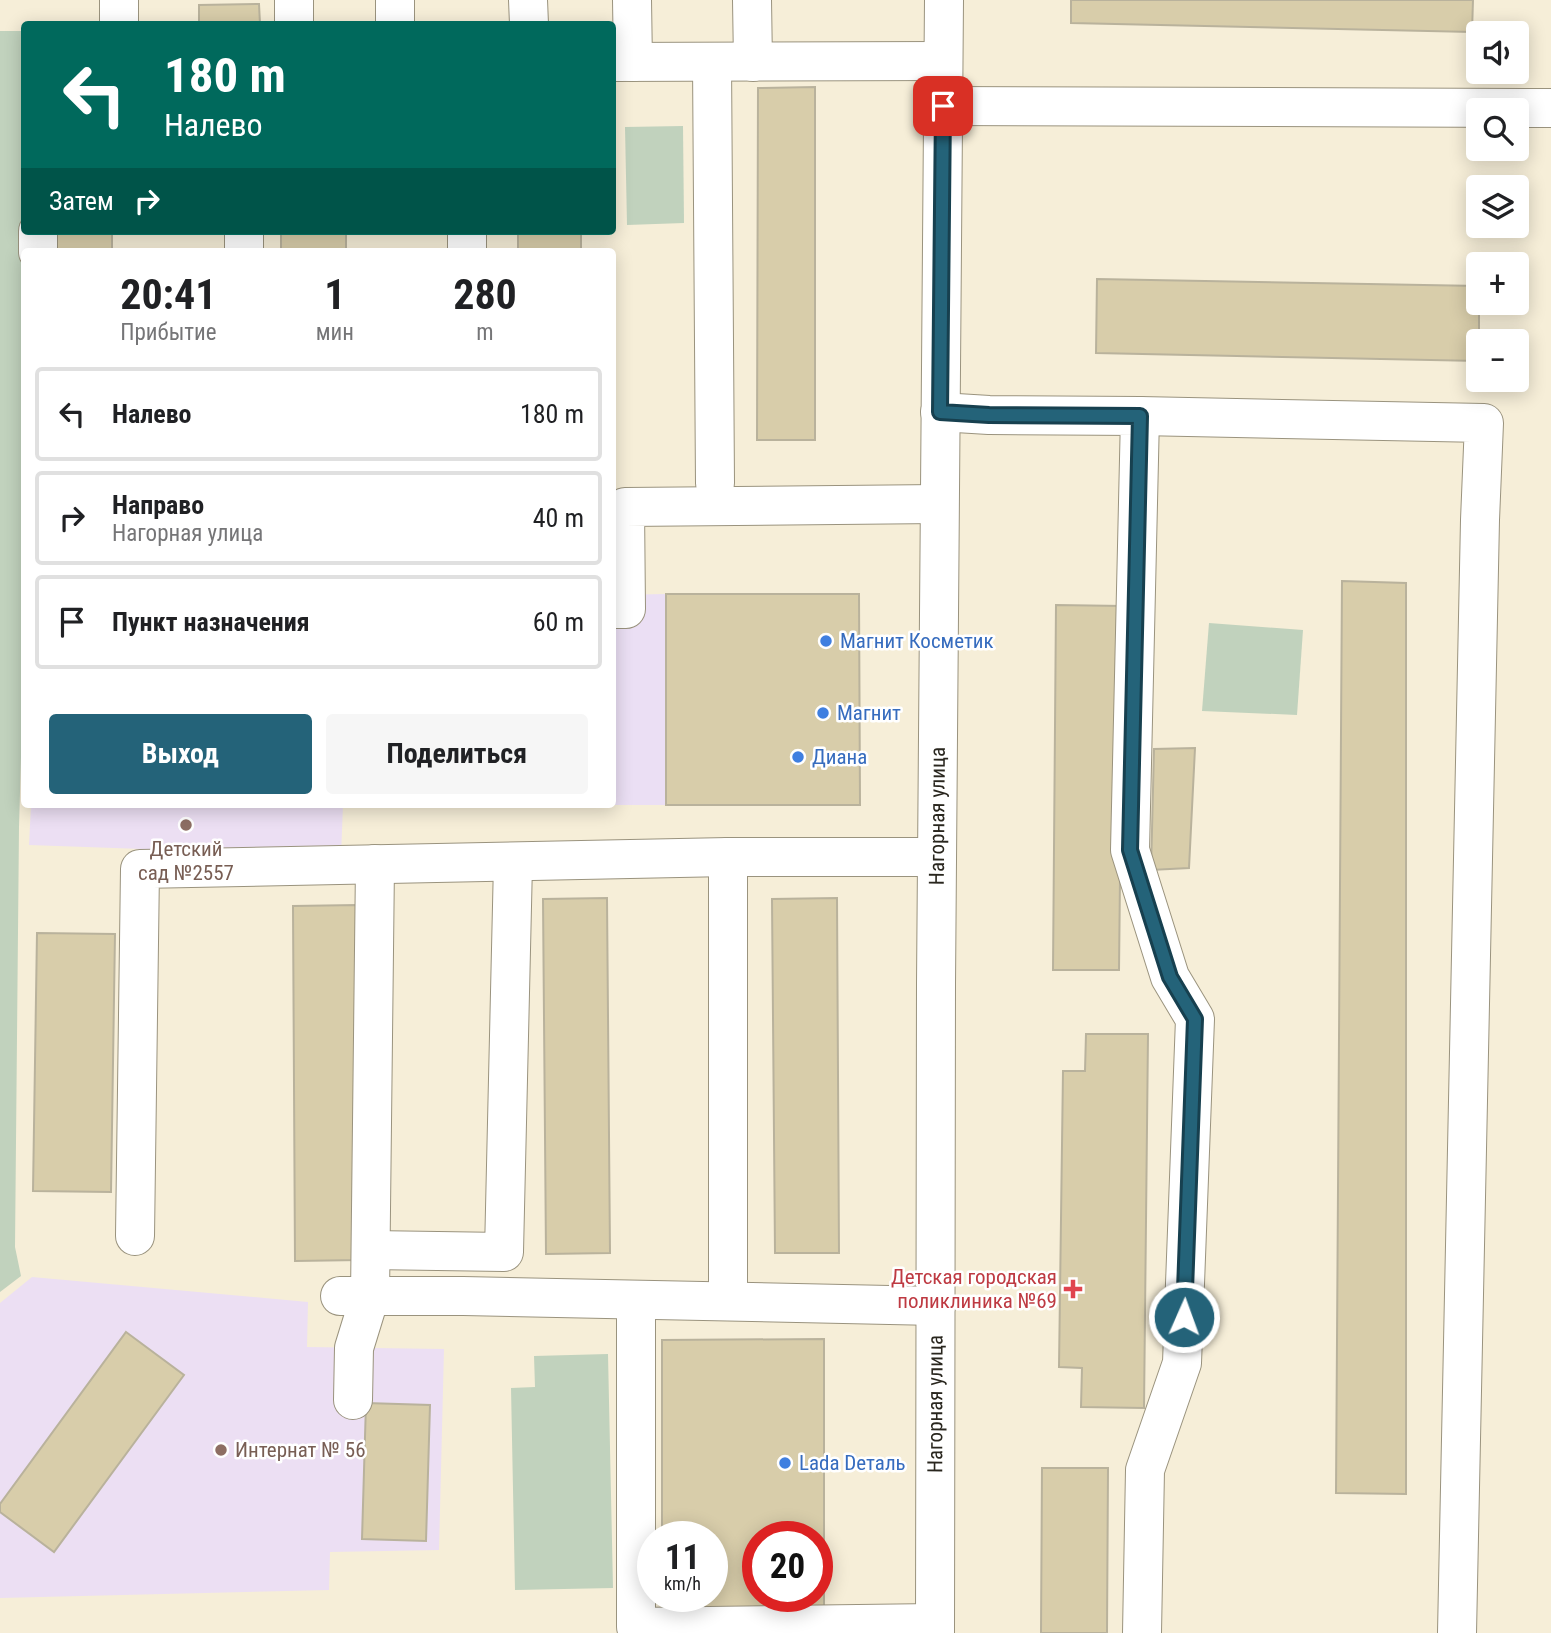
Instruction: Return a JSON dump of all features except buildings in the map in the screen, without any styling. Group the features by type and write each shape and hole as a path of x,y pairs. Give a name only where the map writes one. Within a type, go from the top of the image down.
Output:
{"street":[{"path":"119,0 119,21"},
{"path":"294,0 294,21"},
{"path":"395,0 395,21"},
{"path":"528,0 529,21"},
{"path":"632,0 623,62 943,61"},
{"path":"752,0 753,62"},
{"name":"Нагорная улица","path":"935,1628 936,857 944,0"},
{"path":"712,62 715,483"},
{"path":"943,106 1551,108"},
{"path":"940,412 1484,423 1457,1633"},
{"path":"1140,416 1130,850 1170,977 1195,1019 1182,1363 1145,1470 1142,1633"},
{"path":"616,609 626,609 625,507 939,504"},
{"path":"135,1236 141,869 728,858 936,857"},
{"path":"728,858 728,1301"},
{"path":"371,1250 505,1252 513,863"},
{"path":"353,1400 355,1296 371,1250 375,864"},
{"path":"355,1296 936,1306"},
{"path":"636,1300 636,1627 935,1628"}],"shaded area":[{"path":"666,594 666,805 616,805 616,595"},
{"name":"Детский сад №2557","path":"31,808 343,808 341,856 29,845"},
{"name":"Интернат № 56","path":"32,1277 308,1302 307,1347 444,1349 439,1550 330,1552 329,1590 0,1598 0,1303"}],"green space":[{"path":"0,31 21,31 21,235 24,235 24,248 21,248 21,757 15,1247 21,1276 0,1292"},
{"path":"683,126 684,223 627,225 625,127"},
{"path":"1209,623 1303,630 1297,715 1202,711"},
{"path":"608,1354 613,1588 515,1590 511,1388 535,1387 534,1356"}],"place":[{"name":"Магнит Косметик","path":"826,641"},
{"name":"Магнит","path":"823,713"},
{"name":"Диана","path":"798,757"},
{"name":"Детский сад №2557","path":"186,825"},
{"name":"Детская городская поликлиника №69","path":"1073,1289"},
{"name":"Интернат № 56","path":"221,1450"},
{"name":"Lada Dеталь","path":"785,1463"}],"route":[{"path":"943,106 940,412 1140,416 1130,850 1170,977 1195,1019 1184,1317"}]}
